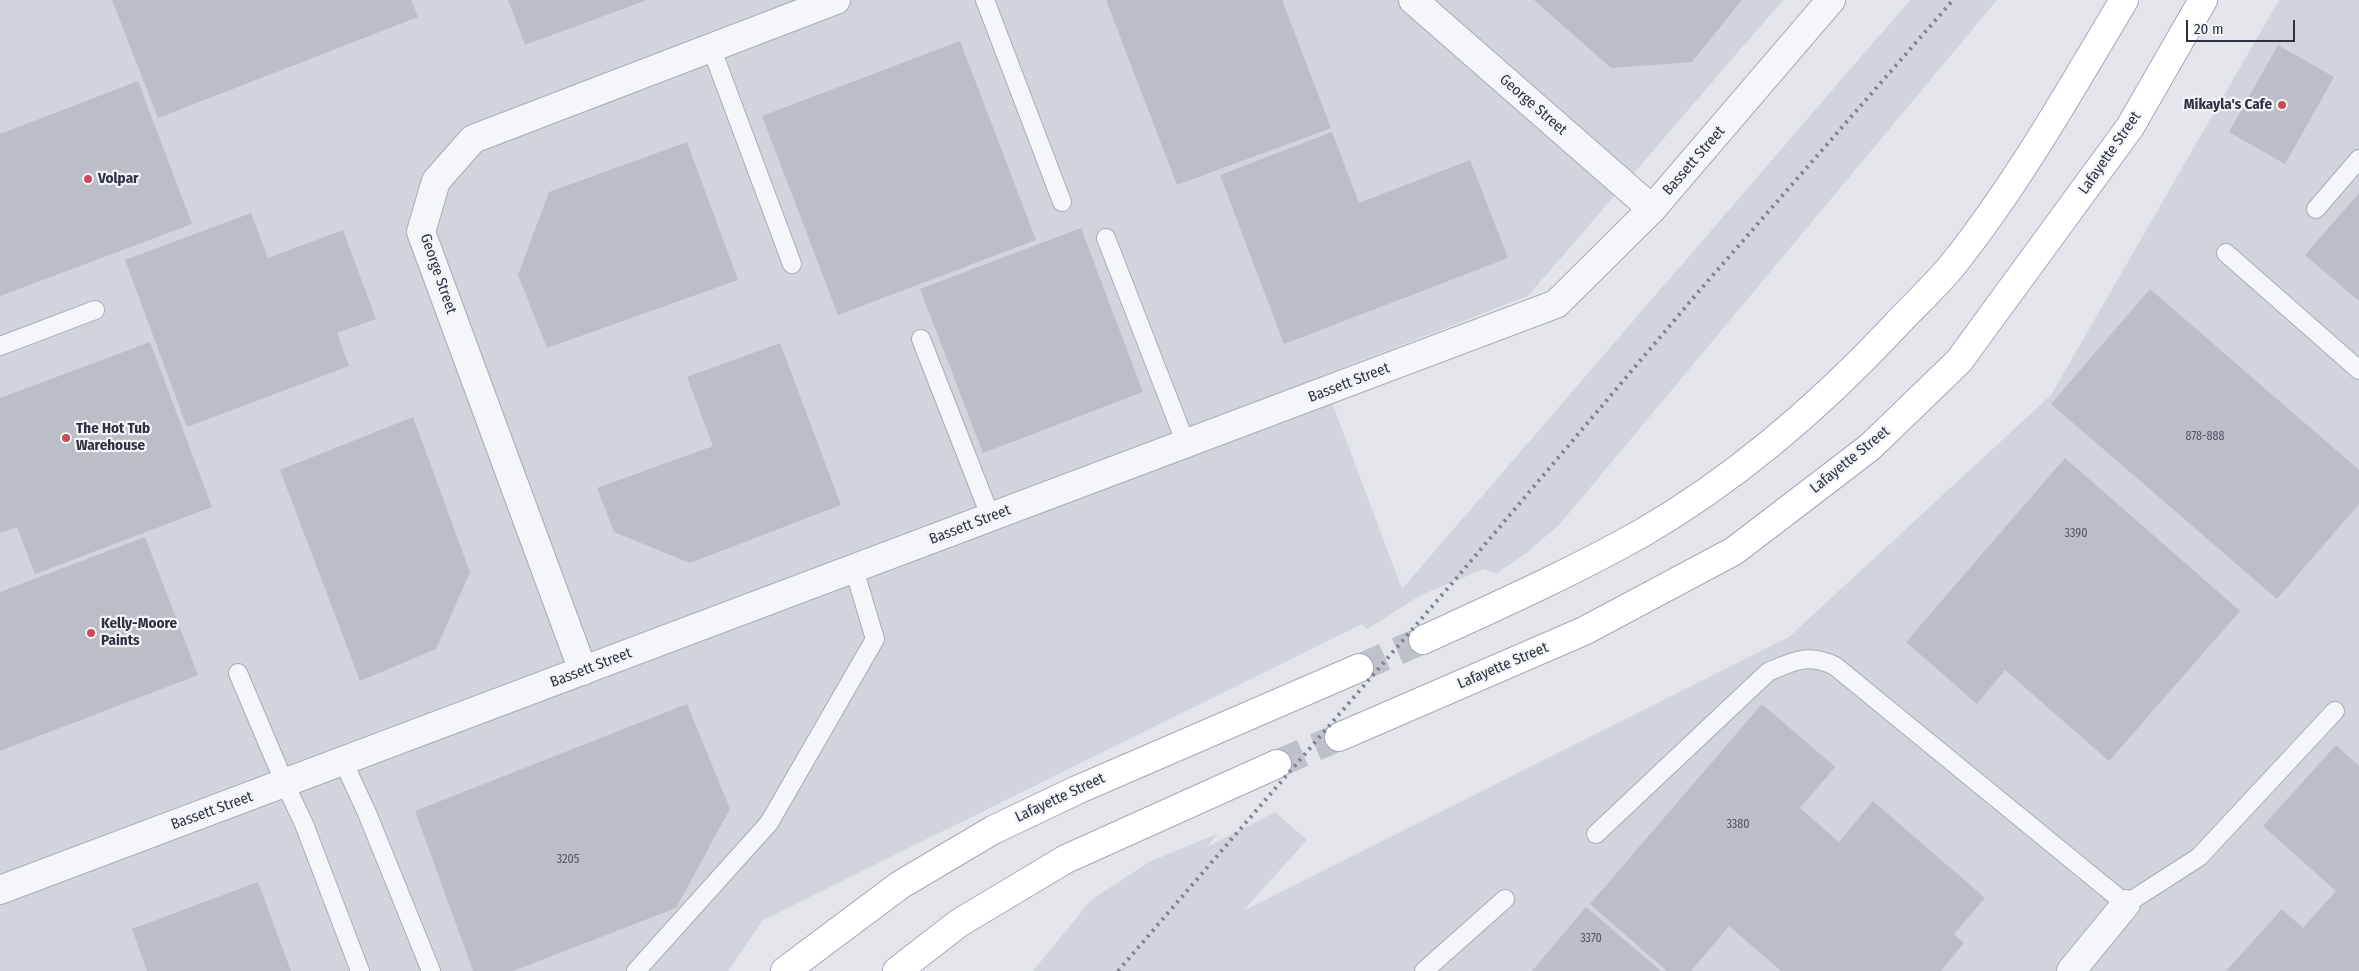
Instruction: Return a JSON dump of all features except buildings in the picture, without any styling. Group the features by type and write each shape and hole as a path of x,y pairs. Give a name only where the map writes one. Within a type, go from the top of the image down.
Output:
{"main road":[{"path":"1423,640 1544,585 1643,532 1723,480 1792,426 1862,362 1953,264 2002,199 2124,0"},
{"name":"Lafayette Street","path":"1339,737 1584,631 1734,551 1870,447 1959,361 2130,127 2203,0"},
{"name":"Lafayette Street","path":"785,971 900,886 992,830 1077,790 1359,668"},
{"path":"897,971 959,923 1066,859 1277,764"}],"street":[{"name":"George Street","path":"583,671 421,232 436,181 473,139 836,0"},
{"name":"Bassett Street","path":"0,890 1556,304 1652,209 1831,0"},
{"name":"George Street","path":"1420,2 1652,209"},
{"path":"2071,971 2126,904"}],"lane":[{"path":"985,0 1062,202"},
{"path":"711,47 792,264"},
{"path":"2316,209 2359,159"},
{"path":"1106,238 1186,444"},
{"path":"2226,253 2359,370"},
{"path":"0,346 95,310"},
{"path":"921,339 991,518"},
{"path":"636,971 769,823 875,639 854,569"},
{"path":"1596,834 1768,672 1796,660 1819,658 1835,666 2126,904 2199,857 2335,711"},
{"path":"238,673 304,824 360,971"},
{"path":"343,762 367,812 431,971"},
{"path":"1424,971 1504,899"}],"shaded area":[{"path":"0,0 1783,0 1528,296 1322,376 1402,589 1910,0 1997,0 1560,524 1529,551 1496,574 1484,569 1421,595 1367,629 1362,624 763,920 728,971 0,971"},
{"path":"2279,0 2359,0 2359,971 1033,971 1091,900 1149,862 1217,834 1207,847 1275,812 1307,840 1243,911 1789,637 2051,395"}],"tunnel":[{"path":"1359,668 1423,640"},
{"path":"1277,764 1339,737"}],"railway":[{"path":"1118,971 1454,581 1700,290 1953,0"}],"place":[{"name":"Mikayla's Cafe","path":"2282,105"},
{"name":"Volpar","path":"88,179"},
{"name":"The Hot Tub Warehouse","path":"66,438"},
{"name":"Kelly-Moore Paints","path":"91,633"}]}
